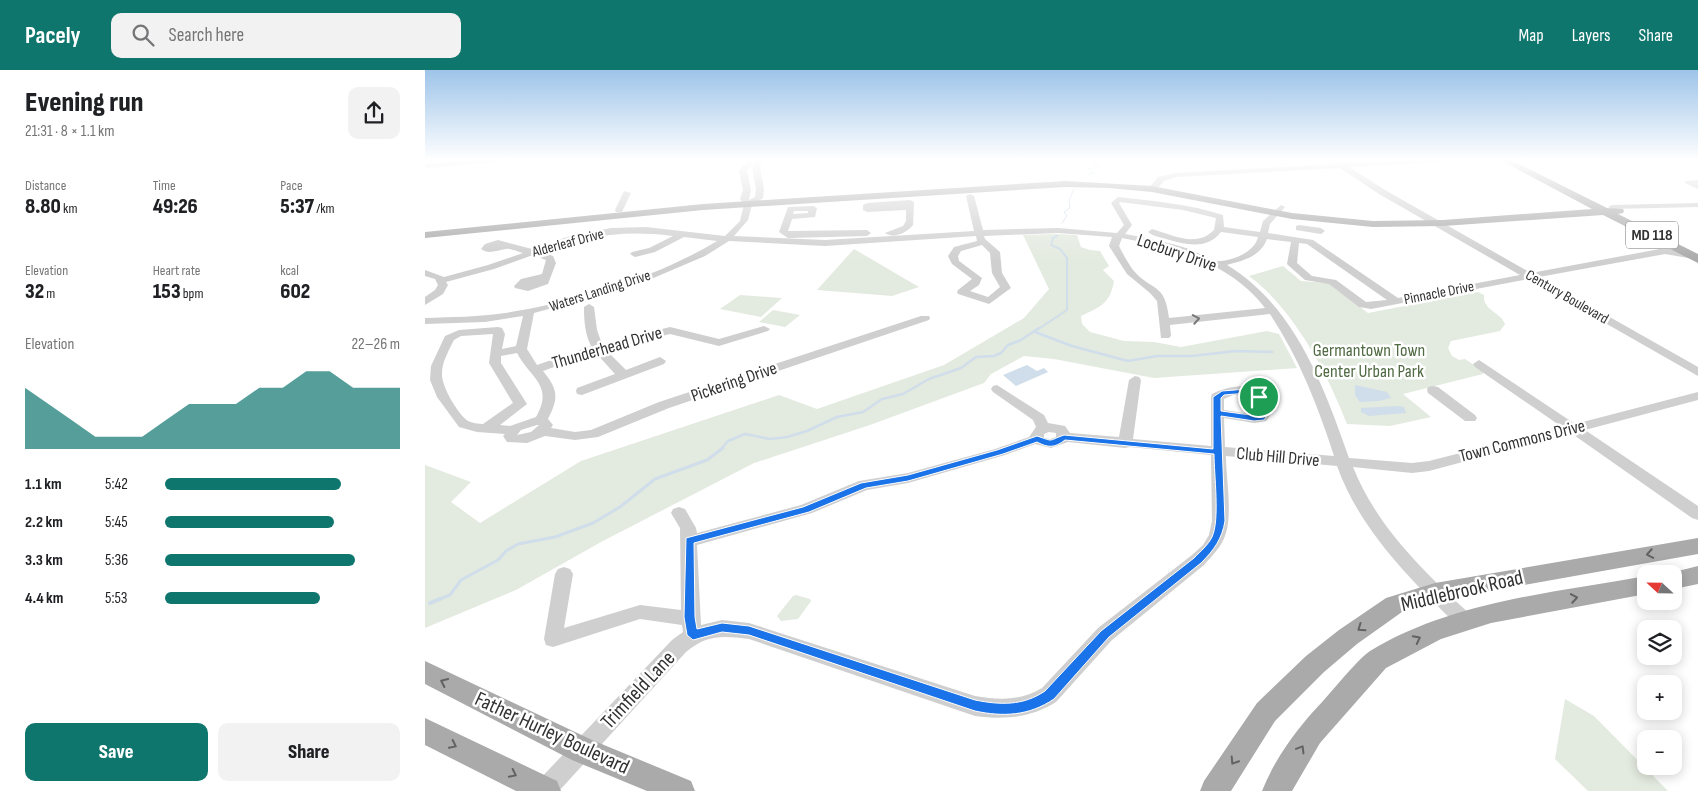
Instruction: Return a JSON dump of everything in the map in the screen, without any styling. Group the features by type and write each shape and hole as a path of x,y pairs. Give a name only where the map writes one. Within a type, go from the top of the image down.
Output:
{"main road":[{"path":"425,235 746,202 759,198 827,194"},
{"path":"425,229 619,210 894,194"},
{"path":"1194,194 1323,220 1354,223 1429,217 1609,209"},
{"name":"MD 118","path":"1576,194 1609,209 1667,248 1697,255"},
{"name":"MD 118","path":"1580,194 1697,255"},
{"name":"Middlebrook Road","path":"1214,791 1266,712 1315,664 1348,637 1394,605 1435,592 1698,546"},
{"path":"1683,578 1698,575"},
{"name":"Middlebrook Road","path":"1276,791 1310,734 1377,660 1434,630 1464,620 1491,613 1637,587"},
{"name":"Father Hurley Boulevard","path":"425,672 582,750 681,791"},
{"path":"425,731 545,791"}],"street":[{"path":"619,210 627,194"},
{"path":"746,202 747,194"},
{"path":"759,194 759,198"},
{"path":"1122,194 1115,205 1128,224 1114,243 1119,256 1139,282 1154,291 1162,301 1165,336"},
{"name":"Century Boulevard","path":"1389,194 1698,372"},
{"name":"Century Boulevard","path":"1399,194 1429,217"},
{"path":"970,196 981,238 995,252 997,273 1006,288 989,300 962,292 975,283 977,278 955,262 953,256 957,250 981,238"},
{"path":"1118,199 1158,204 1216,216 1221,220 1219,229 1214,236 1199,244 1152,232"},
{"name":"Waters Landing Drive","path":"425,321 477,320 529,312 585,299 675,266 705,252 727,238 743,222 746,202"},
{"path":"1609,209 1677,208 1697,205"},
{"path":"788,217 784,234 889,233 901,231 910,225 910,207"},
{"path":"1218,265 1252,253 1260,246 1266,223 1278,210"},
{"path":"1321,231 1299,225 1294,244 1292,264 1309,278 1332,282 1363,305 1371,306 1396,302"},
{"name":"Pinnacle Drive","path":"1219,229 1296,238 1316,245 1396,302 1667,248"},
{"name":"Alderleaf Drive","path":"442,280 491,267 573,238 611,231 646,230 727,238"},
{"name":"Locbury Drive","path":"727,238 825,244 981,238 1045,230 1119,235 1168,246 1218,265 1253,289 1272,311 1318,389 1343,463 1357,492 1378,527 1400,556 1464,620"},
{"path":"825,244 832,233"},
{"path":"635,254 652,250 683,234"},
{"path":"506,246 550,258 551,263 546,276 541,278"},
{"path":"425,273 439,277 442,280 443,286 439,292 425,302"},
{"path":"589,307 591,334 594,345 624,375"},
{"path":"1165,322 1185,321 1227,314 1272,311"},
{"path":"487,428 520,404 497,370 494,358 499,334 498,330 459,333 449,338 436,367 438,390 463,424 473,427 513,430 525,423 542,426 550,404 548,389 536,369 527,360 521,348 529,312"},
{"name":"Pickering Drive","path":"542,426 575,436 593,434 664,405 925,318"},
{"name":"Thunderhead Drive","path":"536,369 599,349 670,330 719,343 764,329"},
{"path":"495,354 521,348"},
{"path":"582,391 660,361"},
{"path":"1479,364 1698,514"},
{"path":"1125,444 1135,380"},
{"path":"997,389 1039,418 1040,433"},
{"path":"1433,390 1470,418"},
{"name":"Town Commons Drive","path":"1343,463 1411,468 1429,466 1698,396"},
{"path":"564,574 553,638 640,612 652,611 681,619 691,626 749,631 975,706 997,710 1015,709 1040,702 1049,695 1105,634 1209,550 1217,536 1220,521 1217,413"},
{"name":"Club Hill Drive","path":"689,541 806,510 865,485 908,478 1000,452 1040,433 1043,443 1051,444 1059,442 1064,437 1343,463"},
{"path":"679,513 688,528 691,626"},
{"name":"Trimfield Lane","path":"545,791 679,646 691,626"}],"green space":[{"path":"1023,235 1077,235 1081,247 1100,251 1109,266 1103,270 1114,281 1107,300 1094,310 1081,316 1082,324 1090,332 1124,341 1154,342 1181,347 1267,331 1279,334 1297,368 1154,378 1054,359 1024,356 991,374 984,383 870,425 754,463 601,542 516,590 425,628 425,465 471,482 451,502 480,523 581,461 779,395 817,409 944,365 1024,318 1049,289"},
{"path":"854,249 919,287 892,296 817,290"},
{"name":"Germantown Town Center Urban Park","path":"1283,266 1301,281 1328,283 1368,313 1478,292 1484,295 1486,304 1505,324 1500,331 1451,341 1448,348 1452,356 1459,360 1465,359 1483,371 1483,374 1403,394 1431,417 1390,426 1347,424 1330,384 1307,343 1280,306 1265,289 1249,276"},
{"path":"740,295 782,298 761,317 720,309"},
{"path":"773,310 800,315 785,327 759,322"},
{"path":"796,595 811,601 798,619 781,621 777,616 793,596"},
{"path":"1565,699 1594,716 1637,760 1637,775 1652,775 1668,791 1588,791 1555,759"}],"water":[{"path":"1027,365 1037,371 1044,368 1048,372 1016,386 1003,375"},
{"path":"1355,385 1387,392 1391,398 1360,402 1355,395"},
{"path":"1404,407 1406,413 1369,416 1361,412 1361,408"}],"waterway":[{"path":"1062,223 1067,216 1064,212 1070,208 1069,200 1072,194"},
{"path":"1037,330 1067,310 1067,258 1060,249 1051,245 1053,238 1057,236"},
{"path":"721,449 728,441 745,434 770,439 787,437 807,431 837,417 863,412 882,399 903,394 929,379 961,368 976,357 994,356 1001,353 1008,345 1021,340 1039,328"},
{"path":"1035,332 1072,346 1128,361 1157,356 1192,356 1236,351 1272,352"},
{"path":"437,600 450,595 461,580 498,560 506,551 518,544 555,537 593,523 620,507 655,479 707,460 723,448"},
{"path":"430,603 440,599"}],"route":[{"path":"1259,397 1255,393 1247,391 1222,393 1217,397 1217,413 1217,452 1064,437 1056,444 1047,444 1037,439 1000,452 908,478 875,482 806,510 689,541 690,617 693,635 707,630 738,628 975,706 997,710 1015,709 1040,702 1064,680 1105,634 1209,550 1217,536 1220,521 1217,413 1254,419 1261,418 1264,414 1259,397"}]}
